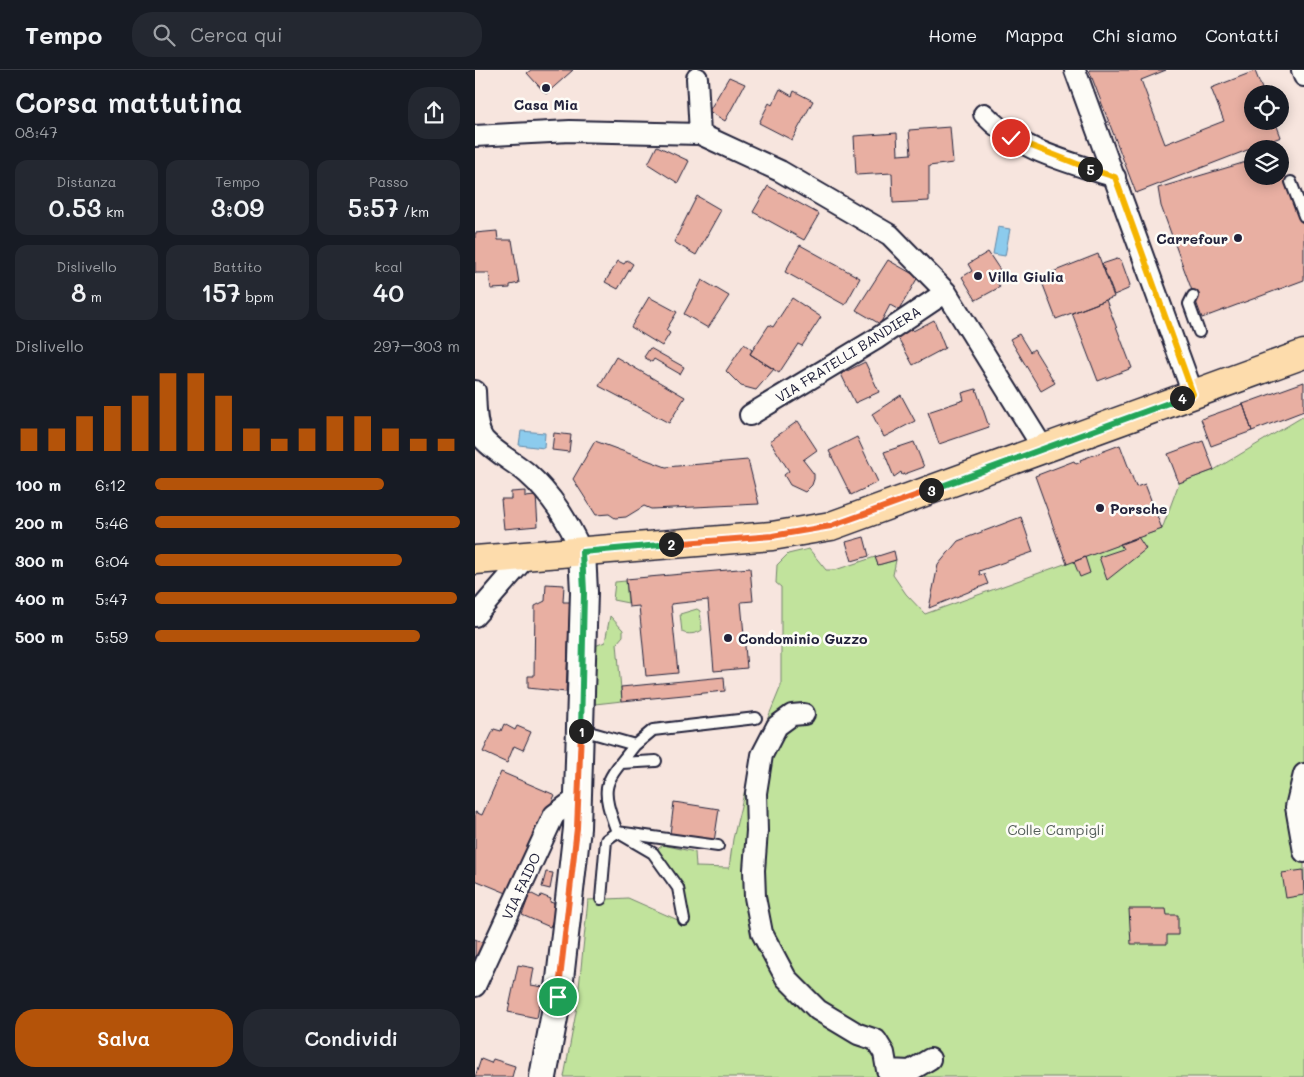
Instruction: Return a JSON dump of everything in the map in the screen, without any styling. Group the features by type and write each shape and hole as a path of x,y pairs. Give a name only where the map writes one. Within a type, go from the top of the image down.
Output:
{"main road":[{"path":"475,560 772,536 831,526 1304,354"}],"street":[{"path":"1075,70 1193,394"},
{"path":"1302,70 1304,76"},
{"path":"697,78 700,134"},
{"path":"983,114 1011,138 1115,177"},
{"path":"475,136 570,131 700,134 780,171 890,235 946,292 1043,448"},
{"name":"VIA FRATELLI BANDIERA","path":"750,415 876,338 946,292"},
{"path":"475,391 478,426 484,440 528,474 553,498 569,523 582,552 584,592 580,796 558,997 543,1077"},
{"path":"475,616 526,557"},
{"path":"804,714 792,715 777,726 762,755 755,793 757,831 754,870 755,897 762,933 786,978 818,1010 858,1034 876,1040 884,1054 887,1070 910,1071 930,1059"},
{"path":"1304,774 1296,807 1304,852"},
{"name":"VIA FAIDO","path":"475,986 554,815 580,796"}],"lane":[{"path":"1291,182 1304,216"},
{"path":"1193,296 1189,304 1199,332"},
{"path":"684,920 678,888 653,854 617,832 606,802 608,778 635,745 653,730 756,718"},
{"path":"589,732 635,745"},
{"path":"621,763 656,761"},
{"path":"601,899 606,840 617,832 717,846"}],"green space":[{"name":"Colle Campigli","path":"1304,416 1304,1077 564,1077 577,1007 588,900 628,898 680,921 687,918 655,851 663,845 695,852 696,867 729,868 733,839 754,752 781,686 781,587 776,583 777,565 788,554 809,549 826,570 835,570 875,557 878,565 896,560 893,575 906,594 925,614 1162,529 1179,483 1214,470"},
{"path":"626,581 628,603 613,600 615,582"},
{"path":"697,609 700,611 702,630 692,634 682,632 680,614"},
{"path":"610,616 623,630 623,636 617,643 622,701 595,704 595,646 605,642"}],"water":[{"path":"998,227 1010,229 1005,256 993,254"},
{"path":"521,431 545,433 544,448 519,445"}],"building":[{"name":"Casa Mia","path":"531,70 573,70 546,94 527,73"},
{"path":"1089,70 1166,70 1141,80 1165,144 1224,121 1211,88 1255,71 1260,85 1244,85 1244,130 1278,130 1281,137 1273,140 1244,140 1244,151 1136,193"},
{"path":"729,77 745,84 725,121 709,111"},
{"path":"780,89 792,96 794,91 813,101 792,140 759,123 769,103 772,105"},
{"path":"950,127 953,163 929,166 929,201 893,203 892,173 856,175 854,136 897,133 898,155 911,154 909,130"},
{"path":"657,146 689,161 678,183 648,164"},
{"name":"Carrefour","path":"1244,163 1244,185 1289,185 1304,224 1304,280 1202,318 1161,206 1158,188"},
{"path":"768,186 819,214 804,240 753,212"},
{"path":"697,196 721,210 696,255 674,242"},
{"path":"497,231 498,240 512,240 519,283 510,285 510,288 491,289 489,273 475,273 475,233"},
{"path":"800,245 860,278 845,305 785,272"},
{"name":"Villa Giulia","path":"988,252 1000,270 992,275 1000,287 976,300 962,277 972,271 968,264"},
{"path":"1098,254 1114,297 1056,319 1040,277"},
{"path":"1117,259 1121,260 1130,285 1128,289 1114,295 1102,264"},
{"path":"627,260 633,264 618,289 605,282 618,261 624,264"},
{"path":"888,260 918,277 899,310 890,305 880,324 856,310"},
{"path":"702,280 729,296 708,328 684,314"},
{"path":"649,297 677,312 666,330 670,333 662,346 631,327"},
{"path":"792,298 821,317 802,346 798,344 779,373 750,354 769,325 773,327"},
{"path":"1106,300 1132,368 1098,381 1072,313"},
{"path":"934,320 945,348 913,365 897,336 912,328 913,331"},
{"path":"1019,334 1030,352 1034,349 1055,383 1041,391 1010,339"},
{"path":"744,344 752,350 750,354 774,369 756,390 741,386 726,371"},
{"path":"650,348 684,367 680,374 654,359 652,362 644,357"},
{"path":"616,357 685,397 669,423 599,386"},
{"path":"865,362 879,392 855,403 841,374"},
{"path":"1304,382 1304,411 1252,431 1243,404"},
{"path":"976,389 989,427 939,444 928,412 964,400 962,393"},
{"path":"901,395 915,421 884,437 872,414"},
{"path":"1243,404 1252,431 1211,446 1201,419"},
{"path":"798,421 817,450 803,460 814,474 812,485 805,492 790,485 784,475 789,471 770,441"},
{"path":"554,433 571,435 569,452 552,450"},
{"path":"857,437 878,482 851,495 829,451"},
{"path":"595,441 666,467 748,460 759,504 651,509 644,506 626,517 615,518 609,514 596,515 573,479"},
{"path":"1203,441 1214,470 1179,483 1168,454"},
{"path":"914,442 924,467 902,475 901,472 894,477 884,452"},
{"name":"Porsche","path":"1120,445 1136,487 1145,484 1162,529 1067,564 1035,476 1074,461 1076,464 1081,462 1080,460"},
{"path":"525,491 525,497 536,496 538,526 504,529 501,499 511,499 511,492"},
{"path":"1021,517 1033,552 979,571 980,575 984,574 988,584 929,608 938,565 958,541"},
{"path":"864,537 869,556 852,561 846,542"},
{"path":"1138,537 1146,549 1107,580 1099,557 1123,549 1120,544"},
{"path":"894,551 896,560 878,565 875,557"},
{"path":"1085,557 1090,573 1080,577 1074,562"},
{"name":"Condominio Guzzo","path":"750,568 753,601 741,602 747,668 714,671 708,600 671,604 678,673 646,676 639,606 629,607 626,579"},
{"path":"546,584 564,585 563,602 570,602 566,692 528,688 528,676 534,676 535,606 545,601"},
{"path":"724,677 725,691 622,701 621,687"},
{"path":"504,724 515,730 517,726 531,732 523,750 514,746 507,763 483,752 494,729 501,731"},
{"path":"501,772 555,795 509,894 475,880 475,812 482,815"},
{"path":"674,802 719,809 714,842 670,834"},
{"path":"1303,870 1304,895 1286,898 1282,873"},
{"path":"546,872 553,873 550,889 542,887"},
{"path":"530,893 540,898 541,895 551,899 550,902 559,905 550,927 522,915"},
{"path":"1129,909 1166,909 1167,915 1178,915 1178,935 1167,935 1167,944 1131,944"},
{"path":"475,939 491,947 483,962 476,959 475,962"},
{"path":"518,965 534,968 531,985 543,987 537,1018 508,1012"},
{"path":"481,1059 491,1063 493,1059 515,1066 512,1077 475,1077"}],"place":[{"name":"Casa Mia","path":"546,88"},
{"name":"Carrefour","path":"1238,238"},
{"name":"Villa Giulia","path":"978,276"},
{"name":"Porsche","path":"1100,508"},
{"name":"Condominio Guzzo","path":"728,638"}],"route":[{"path":"558,997 580,796 584,592 582,552 772,536 831,526 1193,394 1115,177 1030,147 1011,138"}]}
